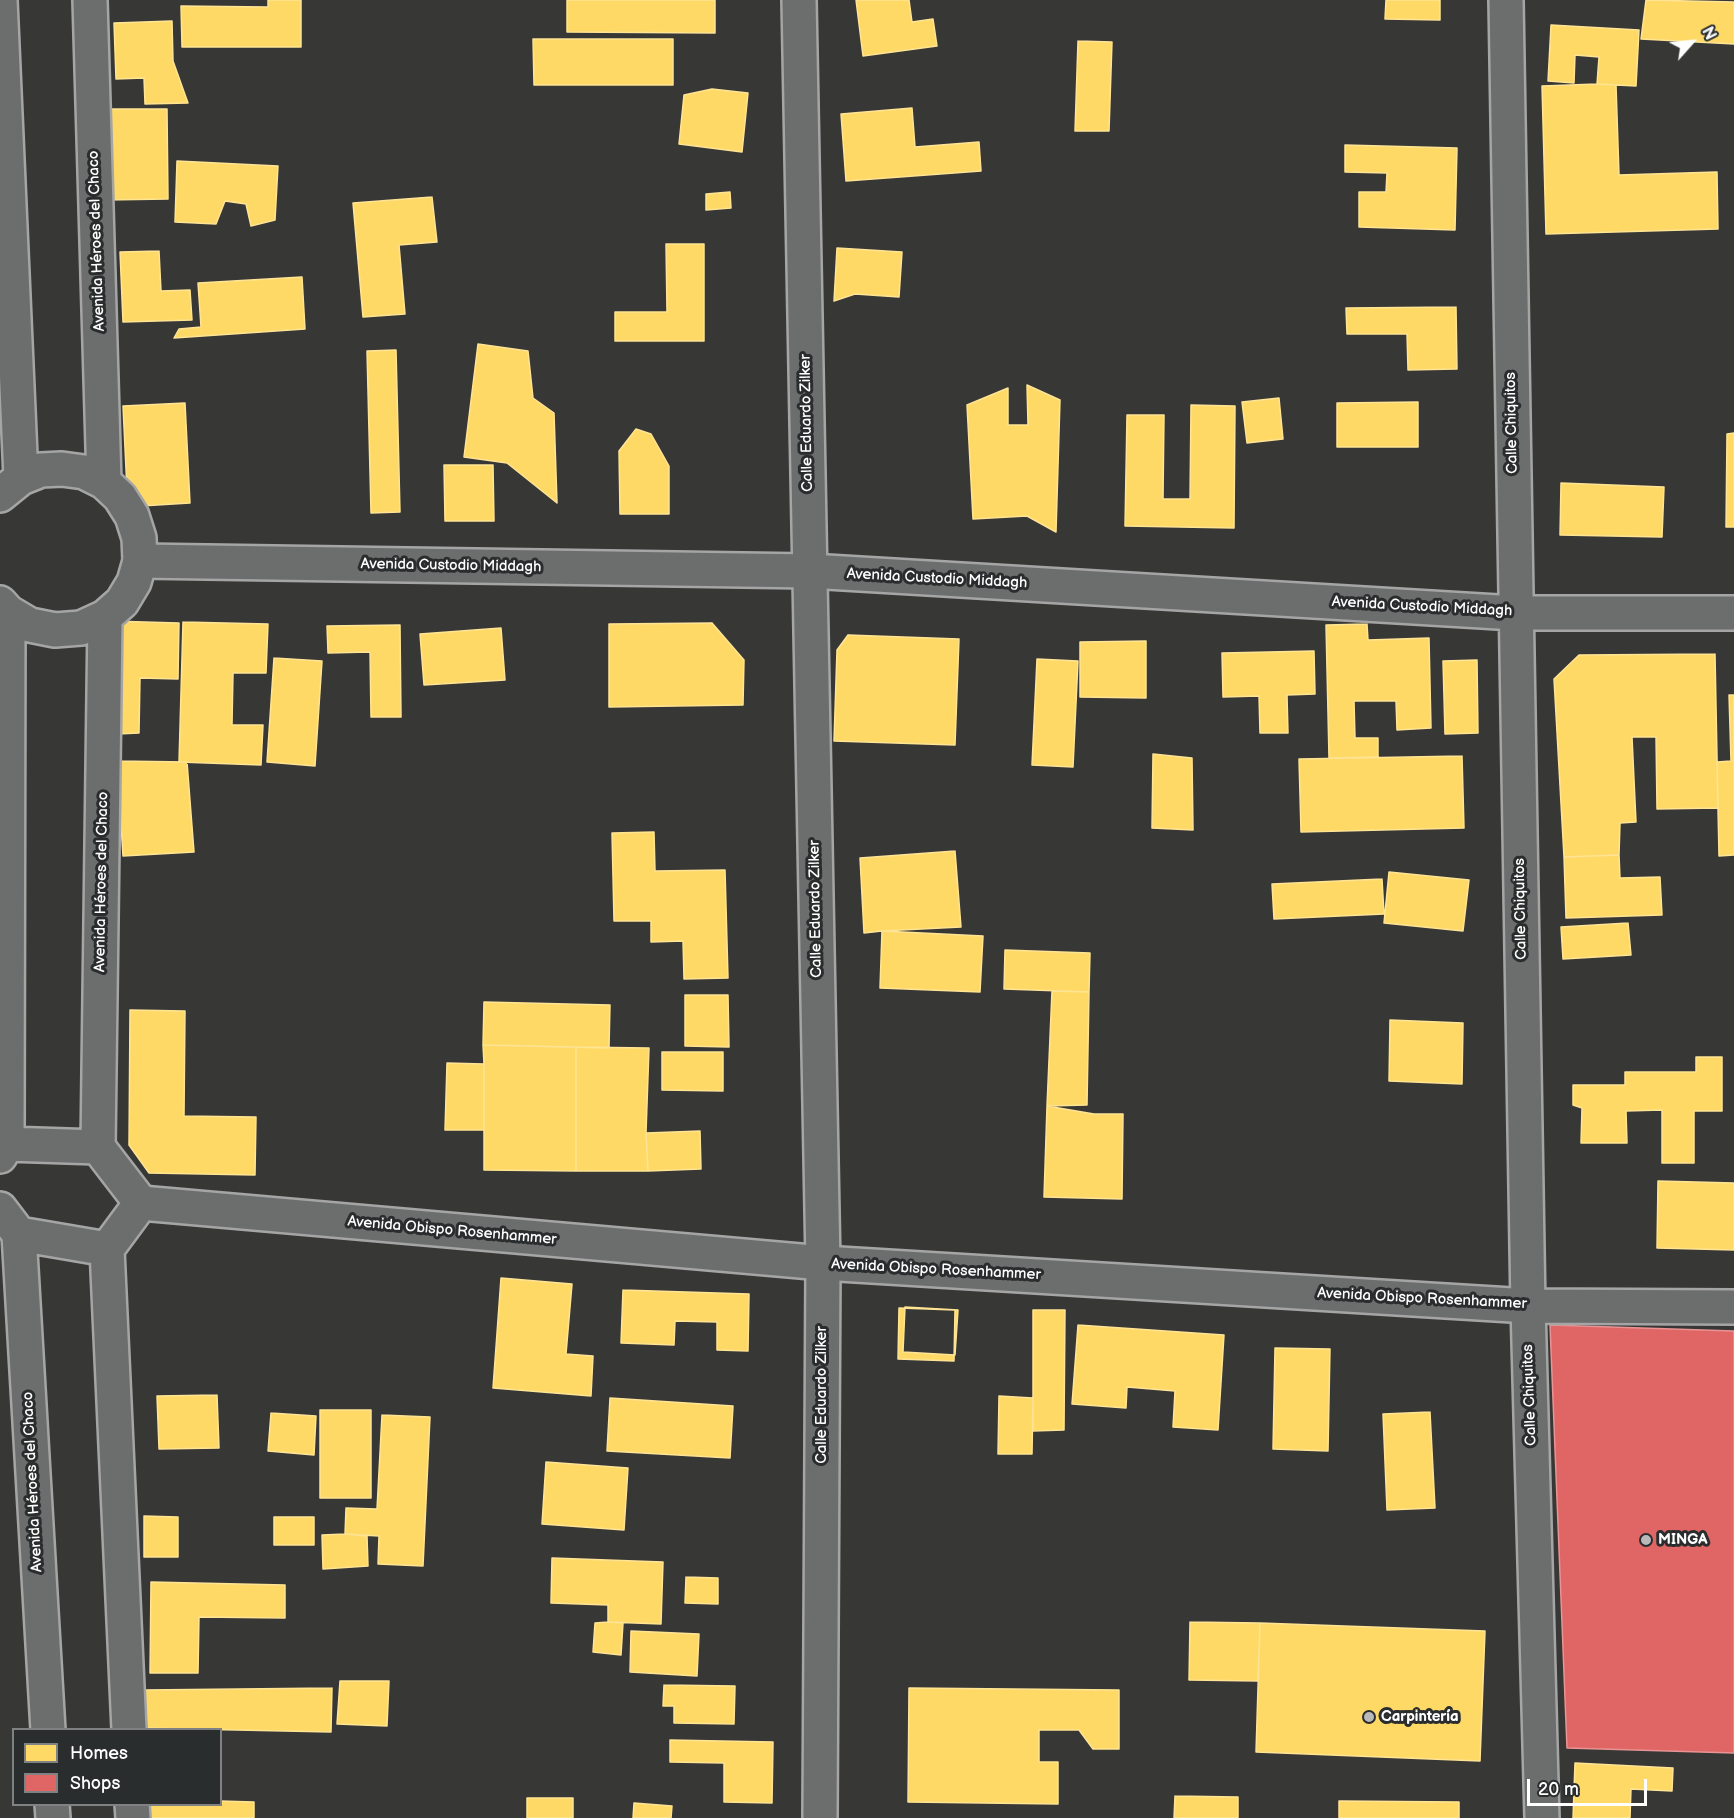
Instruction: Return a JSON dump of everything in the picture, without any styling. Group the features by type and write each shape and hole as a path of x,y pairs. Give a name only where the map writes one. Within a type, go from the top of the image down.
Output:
{"street":[{"path":"0,0 10,486 41,470 62,469 84,472 104,482 120,497 132,516 139,538 140,561 134,582 122,602 105,617 81,628 56,630 30,625 4,607"},
{"name":"Avenida Héroes del Chaco","path":"90,0 104,482"},
{"name":"Calle Eduardo Zilker","path":"799,0 823,1263 820,1818"},
{"name":"Calle Chiquitos","path":"1506,0 1528,1306 1542,1818"},
{"name":"Avenida Custodio Middagh","path":"140,561 810,571 1515,613 1734,613"},
{"path":"4,607 3,1150 98,1147 141,1203 107,1249 129,1728"},
{"name":"Avenida Héroes del Chaco","path":"98,1147 105,617"},
{"name":"Avenida Obispo Rosenhammer","path":"141,1203 823,1263 1528,1306 1734,1307"},
{"path":"9,1221 107,1249"},
{"name":"Avenida Héroes del Chaco","path":"9,1221 48,1728"}],"building: Homes":[{"path":"268,0 301,0 301,47 182,47 181,6 268,7"},
{"path":"567,0 715,0 715,33 567,32"},
{"path":"856,0 909,0 912,22 933,19 937,46 863,56"},
{"path":"1386,0 1440,0 1440,20 1385,19"},
{"path":"1646,0 1734,2 1734,44 1641,39"},
{"path":"172,21 173,61 188,103 145,104 144,78 116,79 114,23"},
{"path":"1551,25 1639,30 1636,86 1597,84 1599,57 1575,55 1574,83 1548,81"},
{"path":"533,39 673,39 673,85 534,85"},
{"path":"1078,41 1112,42 1109,131 1075,131"},
{"path":"1616,85 1619,175 1717,172 1718,229 1546,234 1542,86"},
{"path":"712,89 748,93 742,152 679,144 684,95"},
{"path":"912,108 915,147 979,142 981,171 846,181 841,114"},
{"path":"104,109 167,109 168,199 105,200"},
{"path":"1345,145 1457,148 1455,230 1359,227 1359,192 1386,192 1387,173 1345,172"},
{"path":"177,161 278,166 275,220 251,226 246,204 225,201 216,224 175,222"},
{"path":"730,192 731,208 706,210 706,194"},
{"path":"432,197 437,242 399,245 405,314 363,317 353,203"},
{"path":"666,244 704,244 704,341 615,341 615,312 667,312"},
{"path":"837,248 902,252 899,297 855,294 834,301"},
{"path":"159,251 161,291 190,290 192,320 123,322 120,252"},
{"path":"302,277 305,329 174,338 179,329 201,327 198,283"},
{"path":"1456,307 1457,369 1408,370 1407,334 1347,334 1346,308"},
{"path":"478,344 528,351 533,398 554,413 557,503 507,463 464,457"},
{"path":"396,350 400,512 371,513 367,351"},
{"path":"1027,385 1060,400 1056,532 1027,516 973,519 967,405 1008,388 1008,425 1028,425"},
{"path":"1279,398 1283,439 1247,443 1242,402"},
{"path":"1418,402 1418,447 1337,447 1337,403"},
{"path":"185,403 190,503 141,506 127,490 123,406"},
{"path":"1191,405 1235,406 1234,528 1125,526 1127,415 1164,415 1163,499 1190,499"},
{"path":"636,429 651,434 669,466 669,514 620,514 619,451"},
{"path":"1734,433 1734,527 1726,527 1727,434"},
{"path":"444,465 493,465 494,521 445,521"},
{"path":"1561,483 1664,487 1662,537 1560,535"},
{"path":"110,621 179,623 178,679 140,678 139,733 117,734"},
{"path":"183,622 268,624 266,673 233,673 232,725 263,725 261,765 179,762"},
{"path":"712,623 744,660 743,705 609,707 609,624"},
{"path":"1367,624 1368,640 1429,638 1431,728 1397,730 1396,701 1354,701 1355,738 1378,738 1378,757 1329,758 1326,625"},
{"path":"400,625 401,717 371,717 370,652 328,653 327,626"},
{"path":"501,628 505,680 424,685 420,634"},
{"path":"848,635 959,639 955,745 834,741 837,650"},
{"path":"1146,641 1146,698 1080,697 1080,642"},
{"path":"1314,651 1315,694 1287,695 1288,733 1260,733 1259,696 1223,697 1222,653"},
{"path":"1715,654 1718,808 1657,809 1656,737 1632,737 1636,822 1620,823 1619,855 1564,857 1554,679 1579,655"},
{"path":"274,658 322,661 315,766 267,762"},
{"path":"1037,659 1078,661 1073,767 1032,765"},
{"path":"1477,660 1478,733 1445,734 1443,661"},
{"path":"1729,695 1734,695 1734,855 1719,856 1717,762 1731,761"},
{"path":"1153,754 1192,758 1193,830 1152,828"},
{"path":"1462,756 1464,828 1301,832 1299,759"},
{"path":"117,761 187,762 194,852 123,856"},
{"path":"654,832 655,871 725,870 728,978 684,979 683,941 651,942 651,921 614,921 612,833"},
{"path":"955,851 961,927 864,933 860,858"},
{"path":"1619,855 1620,878 1660,877 1662,915 1566,918 1564,857"},
{"path":"1389,872 1469,880 1463,931 1384,923"},
{"path":"1382,879 1384,914 1274,919 1272,884"},
{"path":"1628,923 1631,955 1563,959 1561,927"},
{"path":"882,931 983,936 980,992 880,988"},
{"path":"1005,950 1090,953 1089,992 1004,989"},
{"path":"1052,991 1089,992 1087,1105 1047,1106"},
{"path":"685,995 728,995 729,1047 685,1046"},
{"path":"484,1002 610,1005 609,1048 483,1045"},
{"path":"130,1010 185,1011 184,1116 256,1117 255,1175 149,1173 129,1145"},
{"path":"1390,1020 1463,1023 1462,1084 1389,1081"},
{"path":"483,1045 576,1047 576,1171 484,1170"},
{"path":"576,1047 649,1048 646,1133 648,1171 576,1171"},
{"path":"662,1052 723,1052 723,1091 662,1090"},
{"path":"1696,1057 1722,1057 1722,1111 1694,1111 1694,1163 1662,1163 1662,1110 1626,1111 1627,1143 1581,1143 1582,1108 1573,1105 1573,1085 1625,1085 1625,1072 1696,1072"},
{"path":"447,1063 484,1064 484,1130 445,1130"},
{"path":"1047,1106 1094,1114 1123,1114 1122,1199 1044,1197"},
{"path":"700,1131 701,1169 648,1171 646,1133"},
{"path":"1658,1181 1734,1183 1734,1250 1657,1248"},
{"path":"501,1278 572,1284 566,1354 593,1356 591,1396 493,1388"},
{"path":"623,1290 749,1294 748,1351 717,1350 717,1322 675,1321 674,1345 621,1343"},
{"path":"905,1307 958,1310 955,1355 903,1352"},
{"path":"899,1308 955,1310 954,1361 898,1359"},
{"path":"1033,1310 1065,1310 1064,1430 1033,1431"},
{"path":"1078,1325 1224,1335 1218,1430 1173,1427 1175,1391 1127,1387 1126,1408 1072,1404"},
{"path":"1275,1348 1330,1349 1328,1451 1273,1449"},
{"path":"217,1395 219,1448 159,1449 157,1396"},
{"path":"999,1396 1033,1398 1032,1454 998,1454"},
{"path":"610,1398 733,1406 730,1458 607,1451"},
{"path":"320,1410 371,1410 371,1498 320,1498"},
{"path":"1430,1412 1435,1508 1387,1510 1383,1414"},
{"path":"271,1413 316,1416 314,1455 268,1451"},
{"path":"382,1415 430,1417 423,1566 378,1564 379,1536 345,1534 346,1508 377,1509"},
{"path":"546,1462 628,1468 624,1530 542,1524"},
{"path":"144,1516 178,1517 178,1557 144,1557"},
{"path":"274,1517 314,1517 314,1545 274,1545"},
{"path":"322,1535 367,1536 368,1566 323,1569"},
{"path":"552,1558 663,1562 661,1624 608,1622 608,1605 551,1603"},
{"path":"1734,1570 1734,1690 1686,1692 1682,1571"},
{"path":"686,1577 718,1578 718,1604 685,1603"},
{"path":"151,1582 285,1585 285,1618 199,1617 198,1673 150,1673"},
{"path":"1190,1622 1260,1623 1258,1681 1189,1680"},
{"path":"595,1623 623,1623 621,1655 593,1652"},
{"name":"Carpintería","path":"1260,1623 1485,1631 1480,1761 1256,1752"},
{"path":"631,1631 699,1634 697,1676 630,1672"},
{"path":"340,1681 389,1681 387,1726 337,1724"},
{"path":"664,1685 735,1686 734,1724 674,1723 674,1706 663,1706"},
{"path":"332,1688 331,1732 142,1728 144,1690"},
{"path":"909,1688 1119,1690 1119,1749 1093,1749 1079,1730 1039,1730 1039,1762 1058,1762 1058,1804 908,1802"},
{"path":"670,1740 773,1742 772,1803 724,1802 724,1763 670,1762"},
{"path":"1575,1763 1673,1768 1672,1791 1631,1789 1630,1818 1573,1818"},
{"path":"1175,1796 1238,1797 1238,1818 1174,1818"},
{"path":"527,1798 573,1798 573,1818 527,1818"},
{"path":"222,1801 254,1802 254,1818 145,1818 145,1806 222,1806"},
{"path":"1339,1801 1459,1802 1459,1818 1339,1818"},
{"path":"634,1803 672,1806 671,1818 633,1818"}],"building: Shops":[{"name":"MINGA","path":"1550,1325 1734,1331 1734,1753 1567,1748"}],"place":[{"name":"MINGA","path":"1646,1540"},
{"name":"Carpintería","path":"1369,1717"}]}
